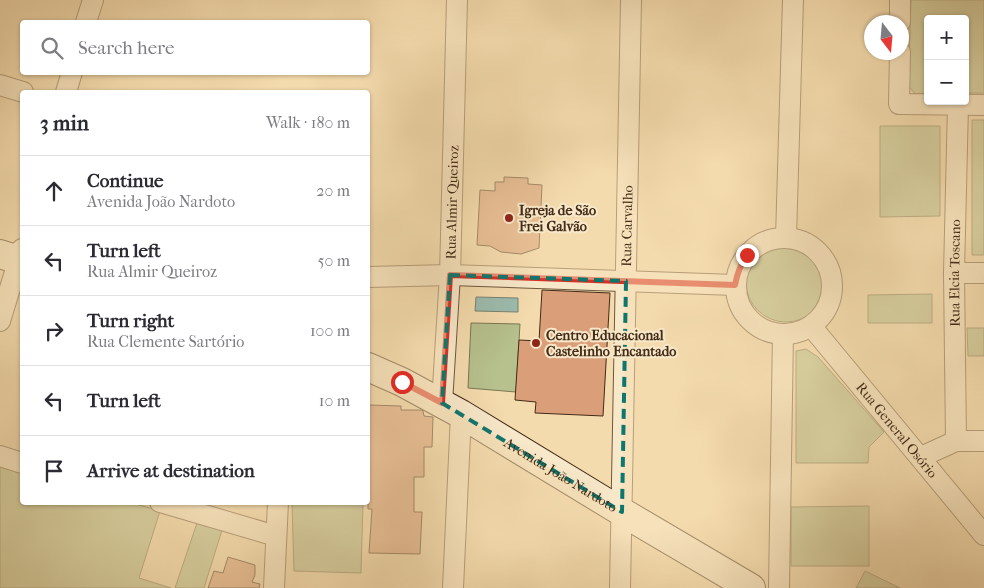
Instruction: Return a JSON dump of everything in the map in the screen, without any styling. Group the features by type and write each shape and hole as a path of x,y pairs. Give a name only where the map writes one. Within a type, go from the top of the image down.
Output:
{"street":[{"path":"87,20 93,0"},
{"name":"Rua Almir Queiroz","path":"453,588 450,275 457,0"},
{"name":"Rua Carvalho","path":"620,588 631,0"},
{"path":"786,238 793,0"},
{"path":"900,0 900,15"},
{"path":"900,60 899,104 924,104"},
{"path":"67,90 71,75"},
{"path":"0,85 20,91"},
{"name":"Rua Elcia Toscano","path":"956,441 954,273 958,105"},
{"path":"969,105 984,105"},
{"path":"786,238 796,239 815,249 825,261 831,276 832,286 826,308 811,326 793,333 783,334 770,332 759,327 749,319 741,310 735,285 739,269 747,255 764,242 786,238"},
{"path":"0,321 11,286 16,256"},
{"path":"954,273 984,273"},
{"path":"370,277 450,275 735,285"},
{"name":"Rua General Osório","path":"811,326 984,535"},
{"path":"779,588 783,334"},
{"name":"Avenida João Nardoto","path":"370,368 402,382 451,408 751,588"},
{"path":"921,458 956,441 984,441"},
{"path":"0,456 20,461"},
{"path":"170,505 276,536"},
{"path":"274,588 278,505"}],"highlighted area":[{"path":"450,275 626,281 622,512 442,403"}],"green space":[{"path":"911,0 984,0 984,93 969,93 969,15 924,15 924,93 915,94 908,85"},
{"path":"972,120 984,120 984,255 972,255"},
{"path":"880,126 940,126 940,216 880,217"},
{"path":"786,242 801,245 814,254 823,267 826,282 823,297 814,310 801,319 786,322 771,319 758,310 749,297 746,282 749,267 758,254 771,245"},
{"path":"932,294 932,323 868,323 868,295"},
{"path":"471,323 520,324 516,392 468,388"},
{"path":"967,328 984,328 984,356 968,356"},
{"path":"806,349 818,357 884,432 869,447 868,463 796,463 796,351"},
{"path":"0,462 20,468 20,505 139,505 160,511 139,578 171,588 0,588"},
{"path":"292,505 363,505 361,573 294,571"},
{"path":"869,506 869,566 791,566 791,507"},
{"path":"197,523 222,530 204,588 175,588"},
{"path":"865,571 900,588 856,588"}],"shaded area":[{"path":"476,297 518,298 518,312 475,311"}],"building":[{"name":"Igreja de São Frei Galvão","path":"504,177 528,178 528,184 542,185 539,248 521,254 501,252 490,246 477,245 480,190 495,191 495,182 504,182"},
{"path":"542,290 610,293 603,416 535,413 536,402 515,400 519,340 539,341"},
{"path":"370,405 401,406 401,410 422,410 424,416 433,417 432,447 424,447 424,477 414,477 414,512 422,512 420,554 369,553 372,509 368,509 368,505 370,505"},
{"path":"228,557 255,565 255,575 252,582 260,584 259,588 208,588 214,571 223,573"}],"place":[{"name":"Igreja de São Frei Galvão","path":"509,218"},
{"name":"Centro Educacional Castelinho Encantado","path":"536,343"}],"route":[{"path":"402,382 442,403 450,275 735,285 741,264 747,255"}]}
